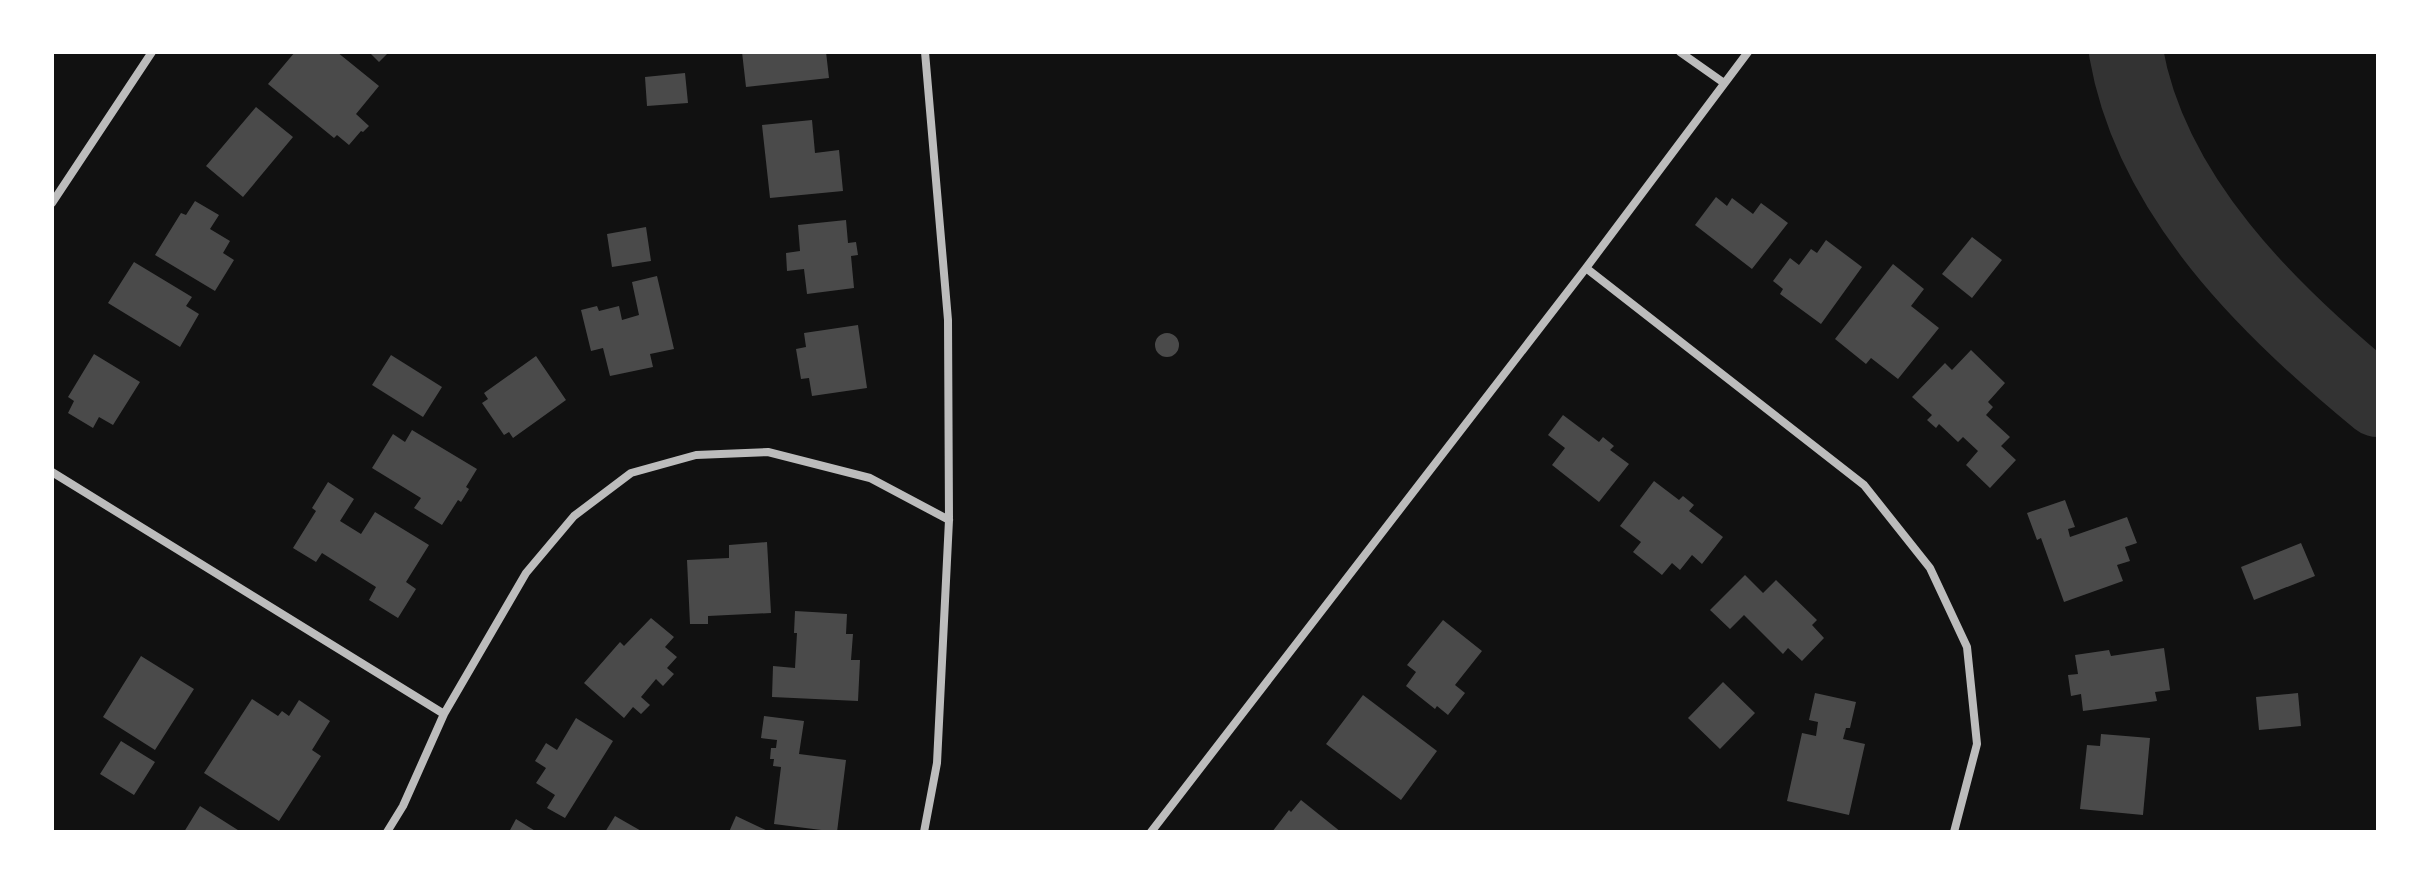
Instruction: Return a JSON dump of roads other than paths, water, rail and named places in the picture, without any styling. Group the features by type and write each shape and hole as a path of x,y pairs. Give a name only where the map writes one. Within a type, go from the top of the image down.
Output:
{"street":[{"path":"52,203 152,52"},
{"path":"924,832 937,763 949,520 948,320 925,52"},
{"path":"1680,52 1724,83"},
{"path":"1151,832 1586,268 1748,52"},
{"path":"1586,268 1864,485 1930,568 1967,647 1977,744 1954,832"},
{"path":"387,832 403,806 444,714 526,573 574,516 631,473 696,455 768,452 870,478 949,520"},
{"path":"52,472 444,714"}],"waterway":[{"path":"2126,52 2140,105 2161,155 2188,202 2220,247 2296,328 2378,400"}]}
